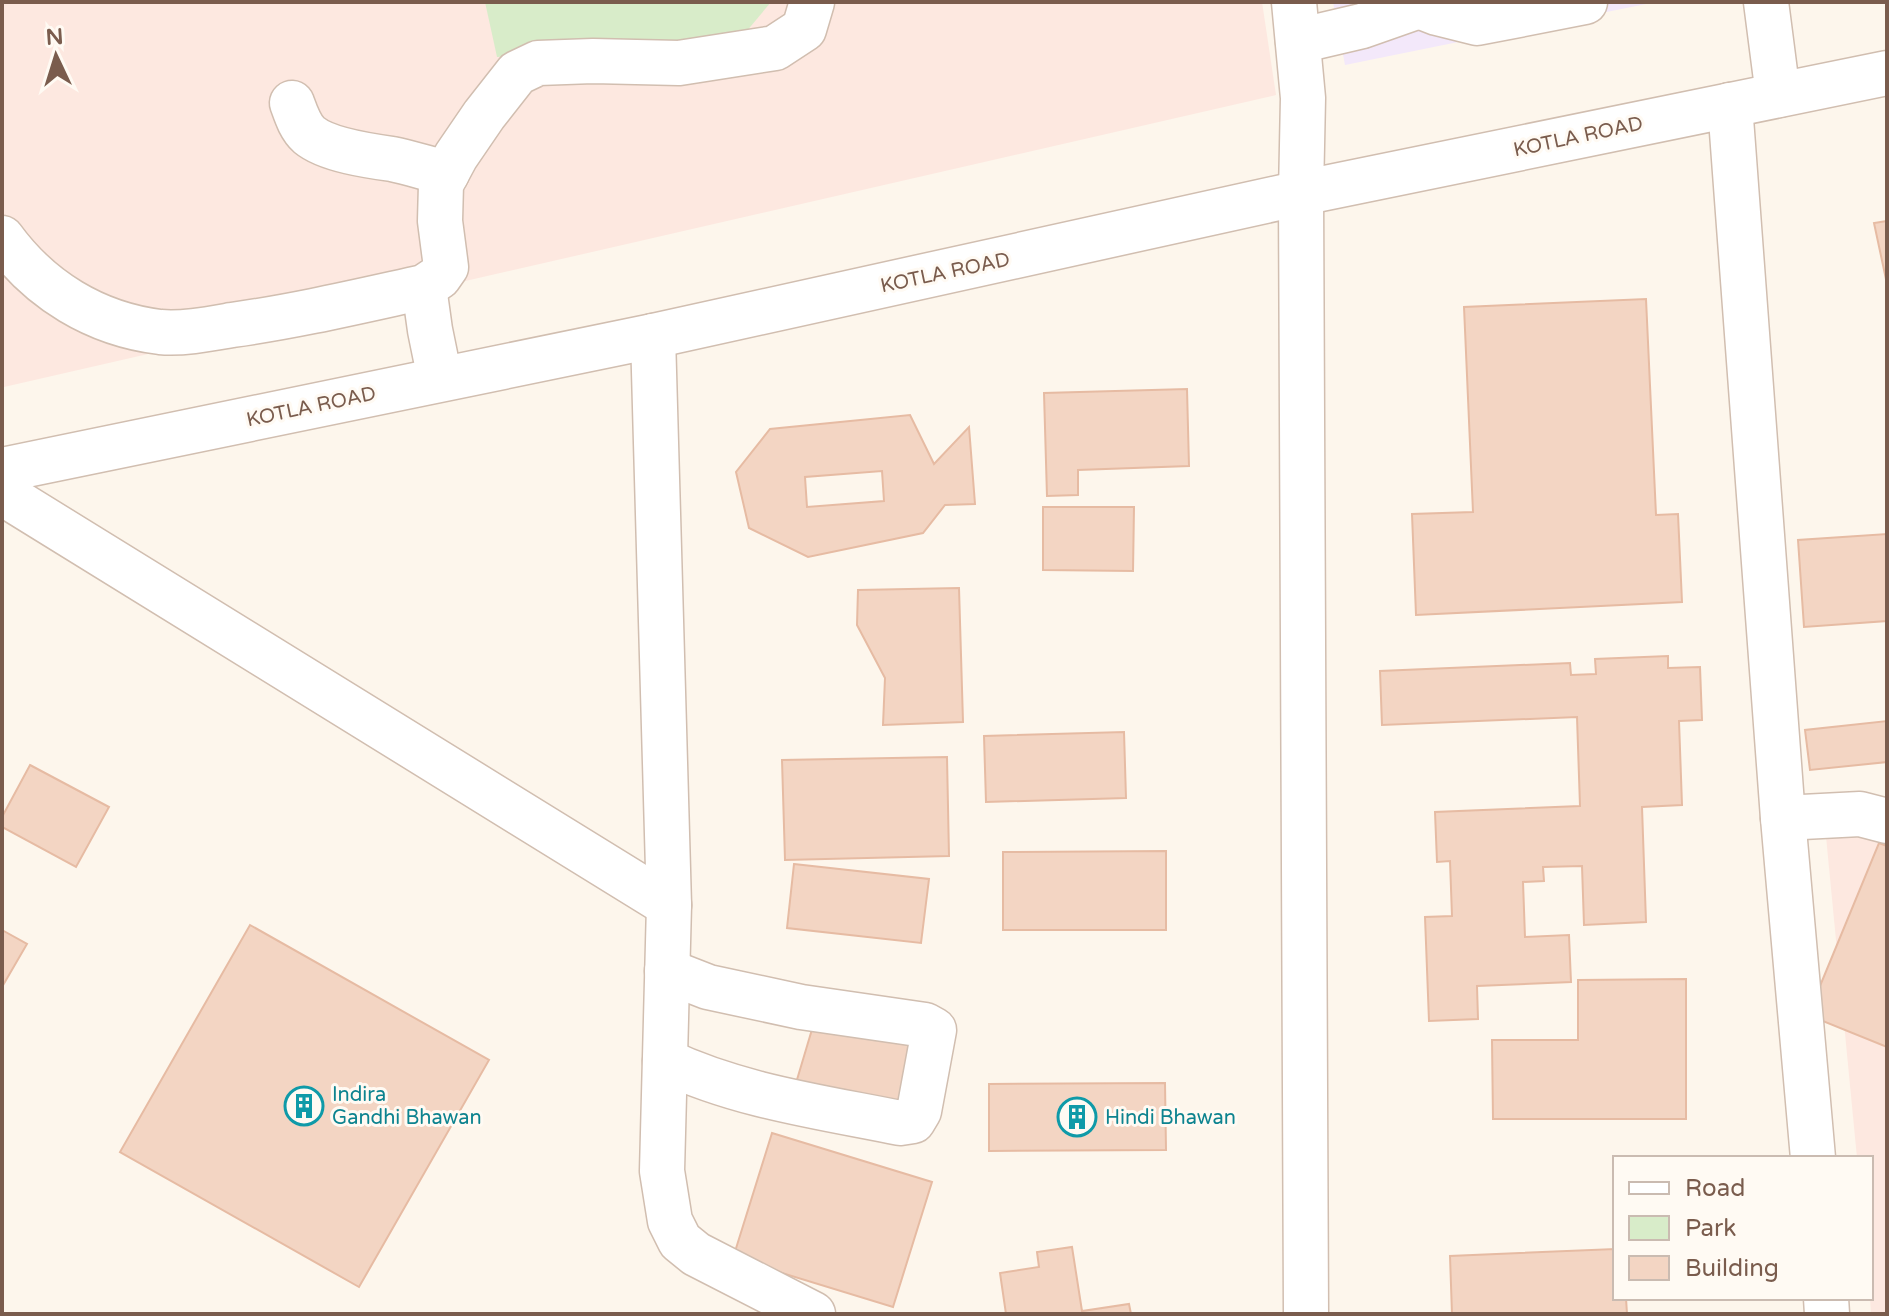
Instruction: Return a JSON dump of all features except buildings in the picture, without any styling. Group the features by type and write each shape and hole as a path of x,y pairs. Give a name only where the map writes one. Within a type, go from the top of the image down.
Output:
{"street":[{"path":"2,238 18,260 49,288 82,308 116,321 161,332 195,331 263,321 424,287 439,277 446,267 440,221 441,184 484,115 517,73 538,63 679,63 775,48 804,29 812,2"},
{"path":"1306,1314 1303,98 1296,21 1362,26 1418,4 1437,13 1477,23 1585,2"},
{"path":"1766,2 1778,95"},
{"name":"KOTLA ROAD","path":"2,470 653,336 1301,193 1887,73"},
{"path":"292,103 298,120 309,135 328,145 447,173"},
{"path":"1730,105 1783,818 1813,1156"},
{"path":"424,287 440,379"},
{"path":"653,336 669,905 662,1171 670,1221 680,1241 696,1254 813,1314"},
{"path":"2,493 669,905"},
{"path":"1783,818 1860,814 1887,821"},
{"path":"665,1061 740,1090 900,1123 913,1121 919,1111 934,1030 925,1025 801,1007 708,987 667,971"}],"shaded area":[{"path":"2,2 1262,2 1276,95 4,387"},
{"path":"1333,2 1656,2 1345,65"},
{"path":"1887,813 1887,1314 1871,1314 1873,1156 1857,1156 1825,826"}],"green space":[{"path":"485,2 771,2 746,32 663,47 497,57"}],"place":[{"name":"Indira Gandhi Bhawan","path":"304,1106"},
{"name":"Hindi Bhawan","path":"1077,1117"}]}
